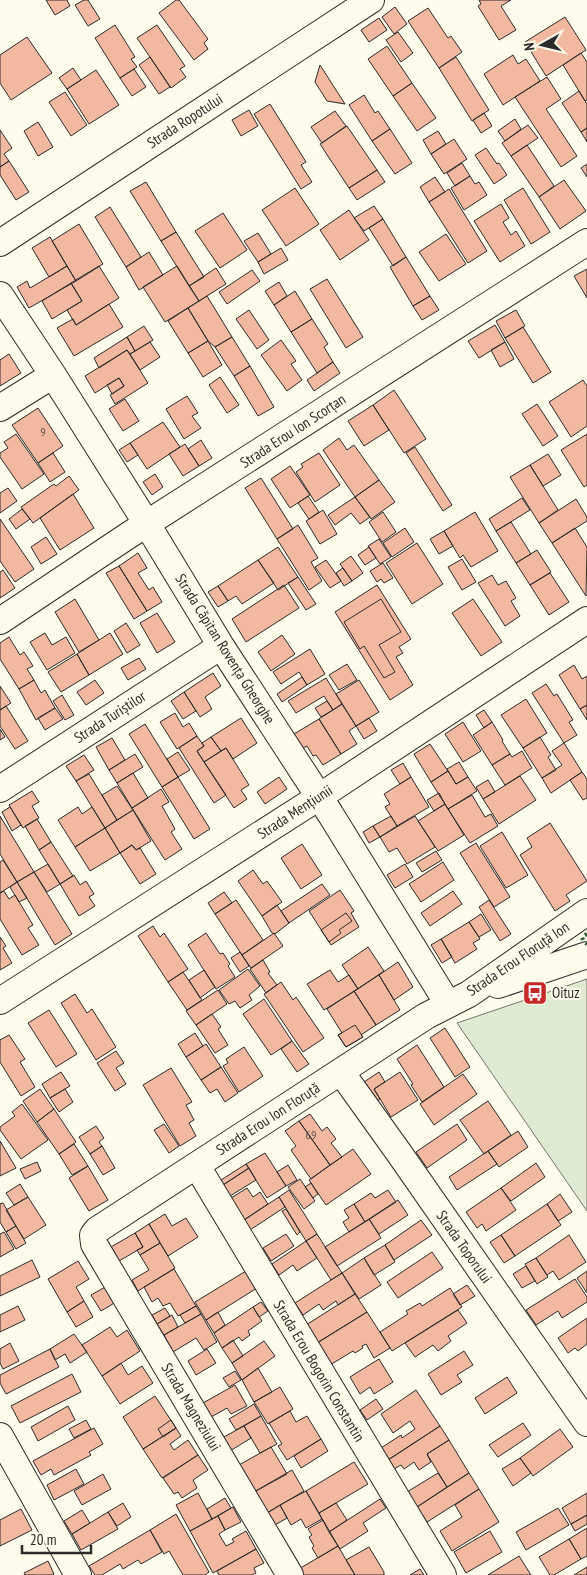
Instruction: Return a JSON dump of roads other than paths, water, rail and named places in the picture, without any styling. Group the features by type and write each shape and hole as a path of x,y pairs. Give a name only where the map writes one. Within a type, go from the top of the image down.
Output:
{"street":[{"name":"Strada Ropotului","path":"0,243 371,0"},
{"name":"Strada Erou Ion Scorțan","path":"0,621 147,524 587,242"},
{"name":"Strada Căpitan Rovența Gheorghe","path":"0,295 53,375 221,646 319,797 459,999"},
{"path":"0,408 53,375"},
{"name":"Strada Mențiunii","path":"0,1001 319,797 587,620"},
{"name":"Strada Turiștilor","path":"0,789 221,646"},
{"name":"Strada Erou Floruță Ion","path":"459,999 587,912"},
{"path":"459,999 587,955"},
{"name":"Strada Erou Ion Floruță","path":"93,1238 97,1230 426,1016 459,999"},
{"name":"Strada Toporului","path":"340,1072 587,1423"},
{"name":"Strada Erou Bogorin Constantin","path":"197,1166 443,1575"},
{"name":"Strada Magneziului","path":"93,1238 94,1244 290,1575"},
{"path":"0,1436 78,1575"}],"place":[{"name":"Oituz","path":"535,993"}]}
